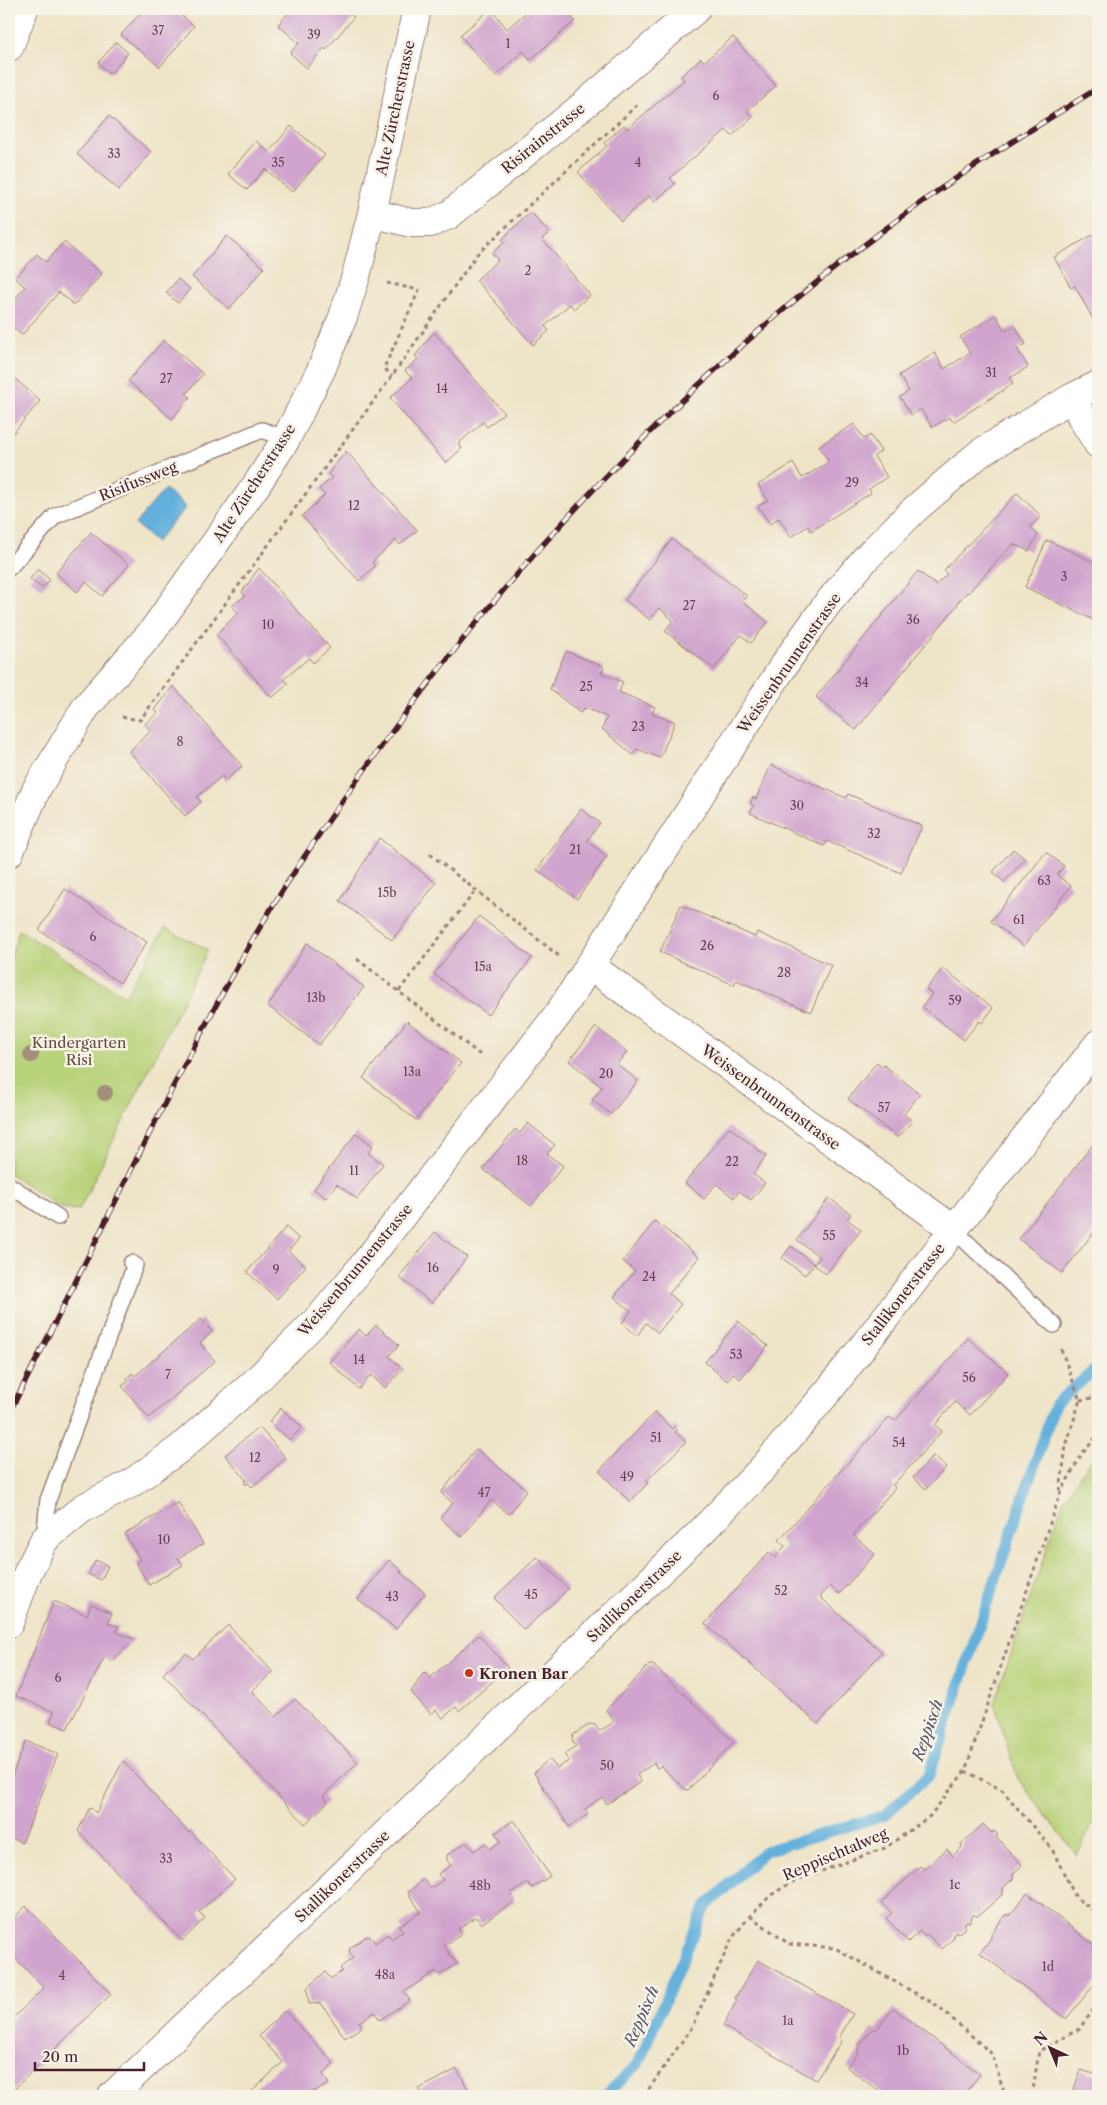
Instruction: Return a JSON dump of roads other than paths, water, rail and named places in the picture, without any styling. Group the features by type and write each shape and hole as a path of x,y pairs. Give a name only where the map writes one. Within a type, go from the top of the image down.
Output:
{"street":[{"path":"9,47 24,9"},
{"name":"Alte Zürcherstrasse","path":"9,853 37,788 86,707 152,632 286,439 321,370 343,317 372,213 417,9"},
{"name":"Risirainstrasse","path":"372,213 411,223 430,223 449,215 585,104 696,9"},
{"name":"Weissenbrunnenstrasse","path":"9,1623 28,1572 44,1540 82,1508 130,1484 178,1450 253,1384 322,1315 366,1262 559,1013 788,659 826,604 867,557 914,510 980,453 1073,397 1098,385"},
{"path":"1073,397 1082,418 1098,444"},
{"name":"Weissenbrunnenstrasse","path":"586,970 953,1229"},
{"name":"Stallikonerstrasse","path":"112,2096 728,1504 763,1468 830,1389 1098,1044"}],"lane":[{"name":"Risifussweg","path":"9,568 55,516 262,430 286,439"},
{"path":"9,1185 58,1217"},
{"path":"953,1229 1054,1325"},
{"path":"44,1540 48,1500 135,1265 131,1263"}],"water":[{"path":"165,489 186,507 156,542 135,524"}],"waterway":[{"name":"Reppisch","path":"605,2096 638,2064 705,1907 765,1851 885,1815 929,1775 1055,1404 1098,1367"}],"railway":[{"path":"9,1413 154,1124 259,928 353,785 429,683 490,606 555,531 623,459 693,390 767,324 843,261 922,202 987,158 1098,88"}],"place":[{"name":"Kronen Bar","path":"469,1673"}],"park label":[{"name":"Kindergarten Risi","path":"79,1050"}]}
